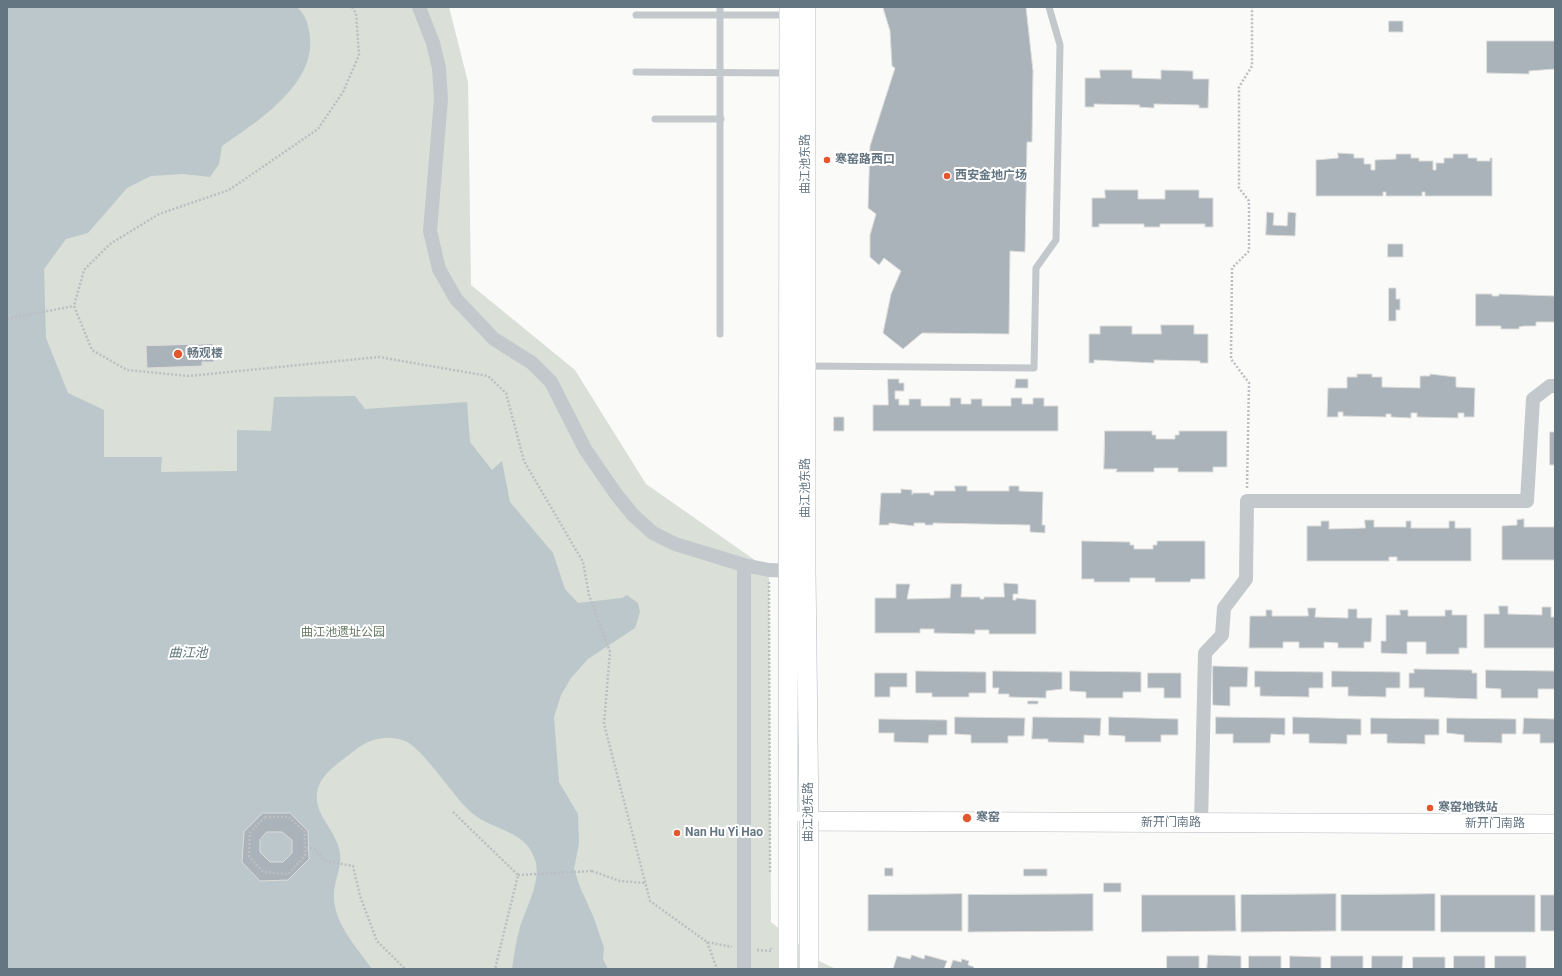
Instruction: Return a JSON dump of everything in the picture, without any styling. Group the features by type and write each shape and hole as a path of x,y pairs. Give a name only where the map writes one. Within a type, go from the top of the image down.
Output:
{"main road":[{"name":"曲江池东路","path":"788,969 788,821 806,366 806,7"},
{"name":"曲江池东路","path":"789,11 797,571 809,821 809,969"},
{"name":"新开门南路","path":"788,821 1555,824"}],"street":[{"path":"419,7 424,17 438,62 441,99 430,231 439,270 456,300 494,339 532,362 551,382 572,427 585,449 616,494 633,515 653,533 675,544 744,565 769,570 797,571"},
{"path":"1201,823 1205,652 1222,635 1224,608 1246,579 1247,501 1526,501 1533,399 1550,386 1555,386"},
{"path":"744,565 742,949 744,969"}],"lane":[{"path":"806,366 1034,368 1036,268 1056,240 1060,45 1049,7"},
{"path":"720,11 720,334"},
{"path":"636,15 720,11 789,11"},
{"path":"636,72 789,74"},
{"path":"655,119 721,119"}],"path":[{"path":"352,7 356,13 359,55 343,92 318,129 229,190 159,214 110,244 84,270 74,306 92,350 127,370 189,376 379,357 488,376 506,393 524,461 583,562 589,595 610,652 604,724 650,901 707,942 742,949 771,951 771,944"},
{"path":"1247,501 1249,383 1231,359 1232,268 1248,251 1249,201 1239,188 1239,87 1252,66 1252,7"},
{"path":"7,319 74,306"},
{"path":"769,570 770,874"},
{"path":"452,812 477,838 518,875 592,871 620,881 645,883"},
{"path":"265,817 289,817 305,832 306,848 305,856 288,874 262,872 249,856 250,833 265,817"},
{"path":"306,848 314,849 326,861 353,866 360,896 378,941 405,969"},
{"path":"495,969 518,875"},
{"path":"707,942 717,969"}],"green space":[{"name":"曲江池遗址公园","path":"7,7 449,7 468,82 471,285 575,370 646,484 769,570 771,922 819,961 836,969 7,969"}],"water":[{"name":"曲江池","path":"7,7 297,7 304,15 309,31 310,50 305,67 296,83 268,112 222,146 219,164 210,177 183,174 151,176 127,188 88,233 66,239 44,269 46,338 68,393 104,410 104,457 162,457 161,472 237,471 237,430 271,431 274,397 355,396 365,409 467,402 470,442 492,470 502,461 510,502 553,553 565,589 578,603 622,598 627,595 638,603 640,612 635,628 588,659 571,678 561,695 554,717 559,782 578,814 579,843 574,869 580,887 594,918 604,948 603,959 608,969 512,969 519,932 532,896 536,879 536,863 532,852 526,844 518,838 472,813 421,753 412,745 398,739 385,738 365,743 328,772 318,788 317,798 319,808 336,840 340,853 340,863 334,892 334,903 337,913 346,933 372,969 7,969"}],"building":[{"name":"西安金地广场","path":"883,7 1026,7 1033,71 1032,142 1027,142 1025,252 1010,251 1009,334 922,333 903,349 883,333 891,294 901,271 884,258 879,265 870,257 870,235 876,214 868,208 870,146 895,68 892,66 890,31"},
{"path":"1389,21 1403,21 1403,32 1389,32"},
{"path":"1487,41 1555,41 1555,69 1529,71 1529,74 1487,73"},
{"path":"1100,70 1132,70 1132,78 1161,79 1161,70 1193,71 1193,79 1209,79 1208,108 1199,108 1199,105 1154,104 1154,108 1139,107 1140,105 1094,104 1094,107 1085,107 1085,78 1100,78"},
{"path":"1338,153 1354,154 1354,158 1364,158 1364,164 1371,164 1371,170 1375,170 1375,160 1396,159 1396,154 1411,154 1411,158 1419,158 1419,161 1433,161 1433,170 1436,170 1436,163 1444,163 1444,158 1453,158 1453,154 1468,154 1468,158 1477,158 1477,161 1490,161 1490,158 1492,158 1492,196 1425,196 1425,192 1422,192 1422,196 1386,196 1386,192 1383,192 1383,196 1316,196 1316,160 1338,158"},
{"path":"1105,190 1138,190 1138,199 1165,199 1165,190 1199,190 1199,198 1213,198 1213,227 1205,227 1205,224 1160,224 1160,227 1144,227 1144,224 1099,224 1099,227 1092,227 1092,198 1105,198"},
{"path":"1267,212 1274,213 1273,225 1287,226 1288,212 1296,213 1295,236 1266,235"},
{"path":"1388,244 1403,244 1403,257 1388,257"},
{"path":"1389,288 1396,288 1396,299 1400,299 1400,310 1396,310 1396,321 1389,321"},
{"path":"1476,294 1492,294 1492,296 1499,296 1499,294 1555,296 1555,322 1536,322 1536,326 1524,326 1519,327 1519,329 1501,329 1501,326 1476,326"},
{"path":"1161,325 1194,325 1194,334 1208,334 1208,363 1200,363 1200,361 1154,360 1154,363 1094,360 1094,363 1089,363 1089,334 1100,334 1100,326 1132,326 1132,334 1161,334"},
{"path":"213,344 214,362 202,362 202,366 147,368 146,346"},
{"path":"1357,374 1372,374 1372,377 1382,377 1382,387 1420,388 1420,376 1430,376 1430,374 1456,377 1456,387 1475,388 1474,417 1464,417 1464,413 1458,413 1458,418 1417,417 1417,413 1411,413 1411,418 1391,417 1391,414 1386,414 1386,417 1343,416 1343,412 1338,412 1338,417 1327,417 1328,388 1347,388 1347,377 1357,377"},
{"path":"888,379 899,379 899,383 904,383 904,391 895,391 895,399 899,399 899,405 909,405 909,399 921,399 921,406 950,406 950,398 961,398 961,404 971,404 971,399 982,399 982,406 1011,406 1011,398 1022,398 1022,404 1033,404 1033,398 1044,398 1044,406 1058,406 1058,431 873,431 873,405 888,405"},
{"path":"1016,379 1028,379 1028,388 1015,388"},
{"path":"834,417 844,417 844,431 834,431"},
{"path":"1105,431 1152,431 1152,435 1156,435 1156,439 1175,439 1175,435 1179,435 1179,431 1227,431 1227,467 1213,467 1213,472 1178,472 1178,468 1154,468 1154,472 1116,472 1117,469 1104,469"},
{"path":"1550,432 1555,432 1555,465 1550,465"},
{"path":"955,486 967,486 967,491 1009,491 1009,486 1019,486 1019,491 1043,492 1042,525 1045,525 1045,533 1030,532 1030,525 933,523 933,525 925,525 925,523 914,523 914,526 889,523 889,525 879,525 881,493 901,493 901,489 912,490 912,495 913,493 930,493 930,495 934,495 934,491 955,491"},
{"path":"1524,519 1524,527 1555,527 1555,560 1502,560 1502,526 1517,525 1517,520"},
{"path":"1365,520 1374,520 1374,527 1406,527 1406,521 1411,521 1411,528 1449,528 1449,521 1455,521 1455,528 1471,528 1471,561 1397,561 1397,557 1389,557 1389,561 1307,561 1307,526 1321,526 1321,521 1329,521 1329,529 1365,528"},
{"path":"1082,541 1130,542 1130,545 1134,545 1134,549 1153,549 1153,545 1157,545 1157,541 1205,541 1205,579 1191,579 1190,582 1155,582 1155,578 1130,578 1130,582 1094,582 1094,579 1082,579"},
{"path":"1004,583 1018,584 1018,594 1013,594 1013,600 1016,600 1016,598 1036,600 1036,634 989,634 989,630 975,630 975,634 934,633 934,629 920,629 920,633 875,633 875,598 896,598 896,584 910,584 907,599 950,598 951,584 962,584 961,597 980,597 980,599 984,599 984,597 1004,597"},
{"path":"1499,606 1508,606 1508,614 1542,615 1542,607 1551,607 1551,617 1555,617 1555,648 1484,648 1484,614 1499,614"},
{"path":"1308,608 1316,608 1315,617 1348,618 1348,609 1357,609 1357,618 1372,618 1371,642 1364,642 1364,648 1338,648 1338,643 1324,642 1324,648 1299,648 1299,642 1283,642 1283,648 1249,648 1250,616 1266,616 1266,610 1272,610 1272,616 1308,616"},
{"path":"1400,610 1408,610 1408,616 1445,616 1445,610 1452,610 1452,615 1467,615 1467,648 1459,648 1459,654 1426,654 1426,642 1407,642 1407,654 1381,653 1381,641 1386,641 1386,615 1400,615"},
{"path":"1213,666 1248,667 1247,687 1230,687 1230,706 1213,705"},
{"path":"1414,669 1472,670 1472,673 1477,673 1477,699 1424,697 1424,688 1409,688 1409,673 1414,673"},
{"path":"1486,670 1555,671 1555,689 1538,689 1538,698 1501,698 1501,689 1486,688"},
{"path":"916,671 986,672 986,693 969,693 969,697 932,697 932,693 916,693"},
{"path":"993,671 1062,672 1062,689 1046,691 1046,698 1009,697 1009,694 998,694 999,688 993,688"},
{"path":"1070,671 1141,672 1141,692 1123,692 1123,698 1086,698 1086,692 1070,691"},
{"path":"1255,671 1323,672 1323,688 1309,688 1309,697 1260,696 1260,687 1255,687"},
{"path":"1332,671 1400,672 1400,688 1386,688 1386,697 1348,696 1348,687 1332,687"},
{"path":"875,673 907,673 907,687 890,687 890,697 875,697"},
{"path":"1148,673 1181,673 1181,698 1164,698 1164,688 1148,688"},
{"path":"1028,701 1038,701 1038,704 1028,704"},
{"path":"955,717 1025,718 1024,736 1008,736 1008,743 971,743 971,735 955,734"},
{"path":"1033,717 1101,718 1100,736 1084,735 1084,743 1048,742 1048,739 1032,739"},
{"path":"1109,717 1178,719 1178,735 1161,735 1161,742 1125,742 1125,736 1109,735"},
{"path":"1216,717 1285,718 1285,735 1271,734 1270,743 1233,743 1233,734 1216,734"},
{"path":"1293,717 1361,719 1361,735 1347,735 1347,744 1309,743 1309,734 1293,734"},
{"path":"1371,718 1439,719 1439,735 1425,735 1425,744 1387,743 1387,734 1371,734"},
{"path":"1447,718 1516,719 1516,734 1502,734 1502,743 1464,742 1464,735 1447,733"},
{"path":"1524,718 1555,719 1555,743 1540,743 1540,734 1523,734"},
{"path":"879,719 947,720 947,735 929,735 928,743 894,742 894,733 879,733"},
{"path":"263,813 290,813 308,831 309,859 288,880 260,881 242,862 244,832","holes":["267,832 282,832 292,840 292,853 283,862 270,862 260,852 260,840"]},
{"path":"885,868 893,868 893,876 885,876"},
{"path":"1024,869 1047,869 1047,876 1024,876"},
{"path":"1104,883 1121,883 1121,892 1104,892"},
{"path":"962,894 962,931 868,931 868,895"},
{"path":"1093,894 1093,931 968,932 968,895"},
{"path":"1336,894 1336,931 1241,932 1241,895"},
{"path":"1435,894 1435,931 1341,931 1341,895"},
{"path":"1142,895 1235,895 1236,931 1142,932"},
{"path":"1441,895 1535,895 1535,932 1441,932"},
{"path":"1541,895 1555,895 1555,931 1541,931"},
{"path":"912,955 924,959 925,955 947,961 944,969 893,969 897,956 910,959"},
{"path":"1208,955 1241,956 1241,969 1207,969"},
{"path":"1167,956 1199,956 1199,969 1167,969"},
{"path":"1249,956 1281,956 1281,969 1249,969"},
{"path":"1290,956 1321,957 1321,969 1290,969"},
{"path":"1331,956 1363,956 1363,969 1331,969"},
{"path":"1372,956 1403,956 1402,969 1372,969"},
{"path":"1454,956 1485,956 1485,969 1454,969"},
{"path":"1495,956 1526,956 1526,969 1495,969"},
{"path":"1413,957 1445,957 1445,969 1413,969"},
{"path":"962,959 969,961 968,965 974,967 973,969 950,969 953,960 961,962"}],"place":[{"name":"寒窑路西口","path":"827,160"},
{"name":"西安金地广场","path":"947,176"},
{"name":"畅观楼","path":"178,354"},
{"name":"寒窑地铁站","path":"1430,808"},
{"name":"寒窑","path":"967,818"},
{"name":"Nan Hu Yi Hao","path":"677,833"}]}
